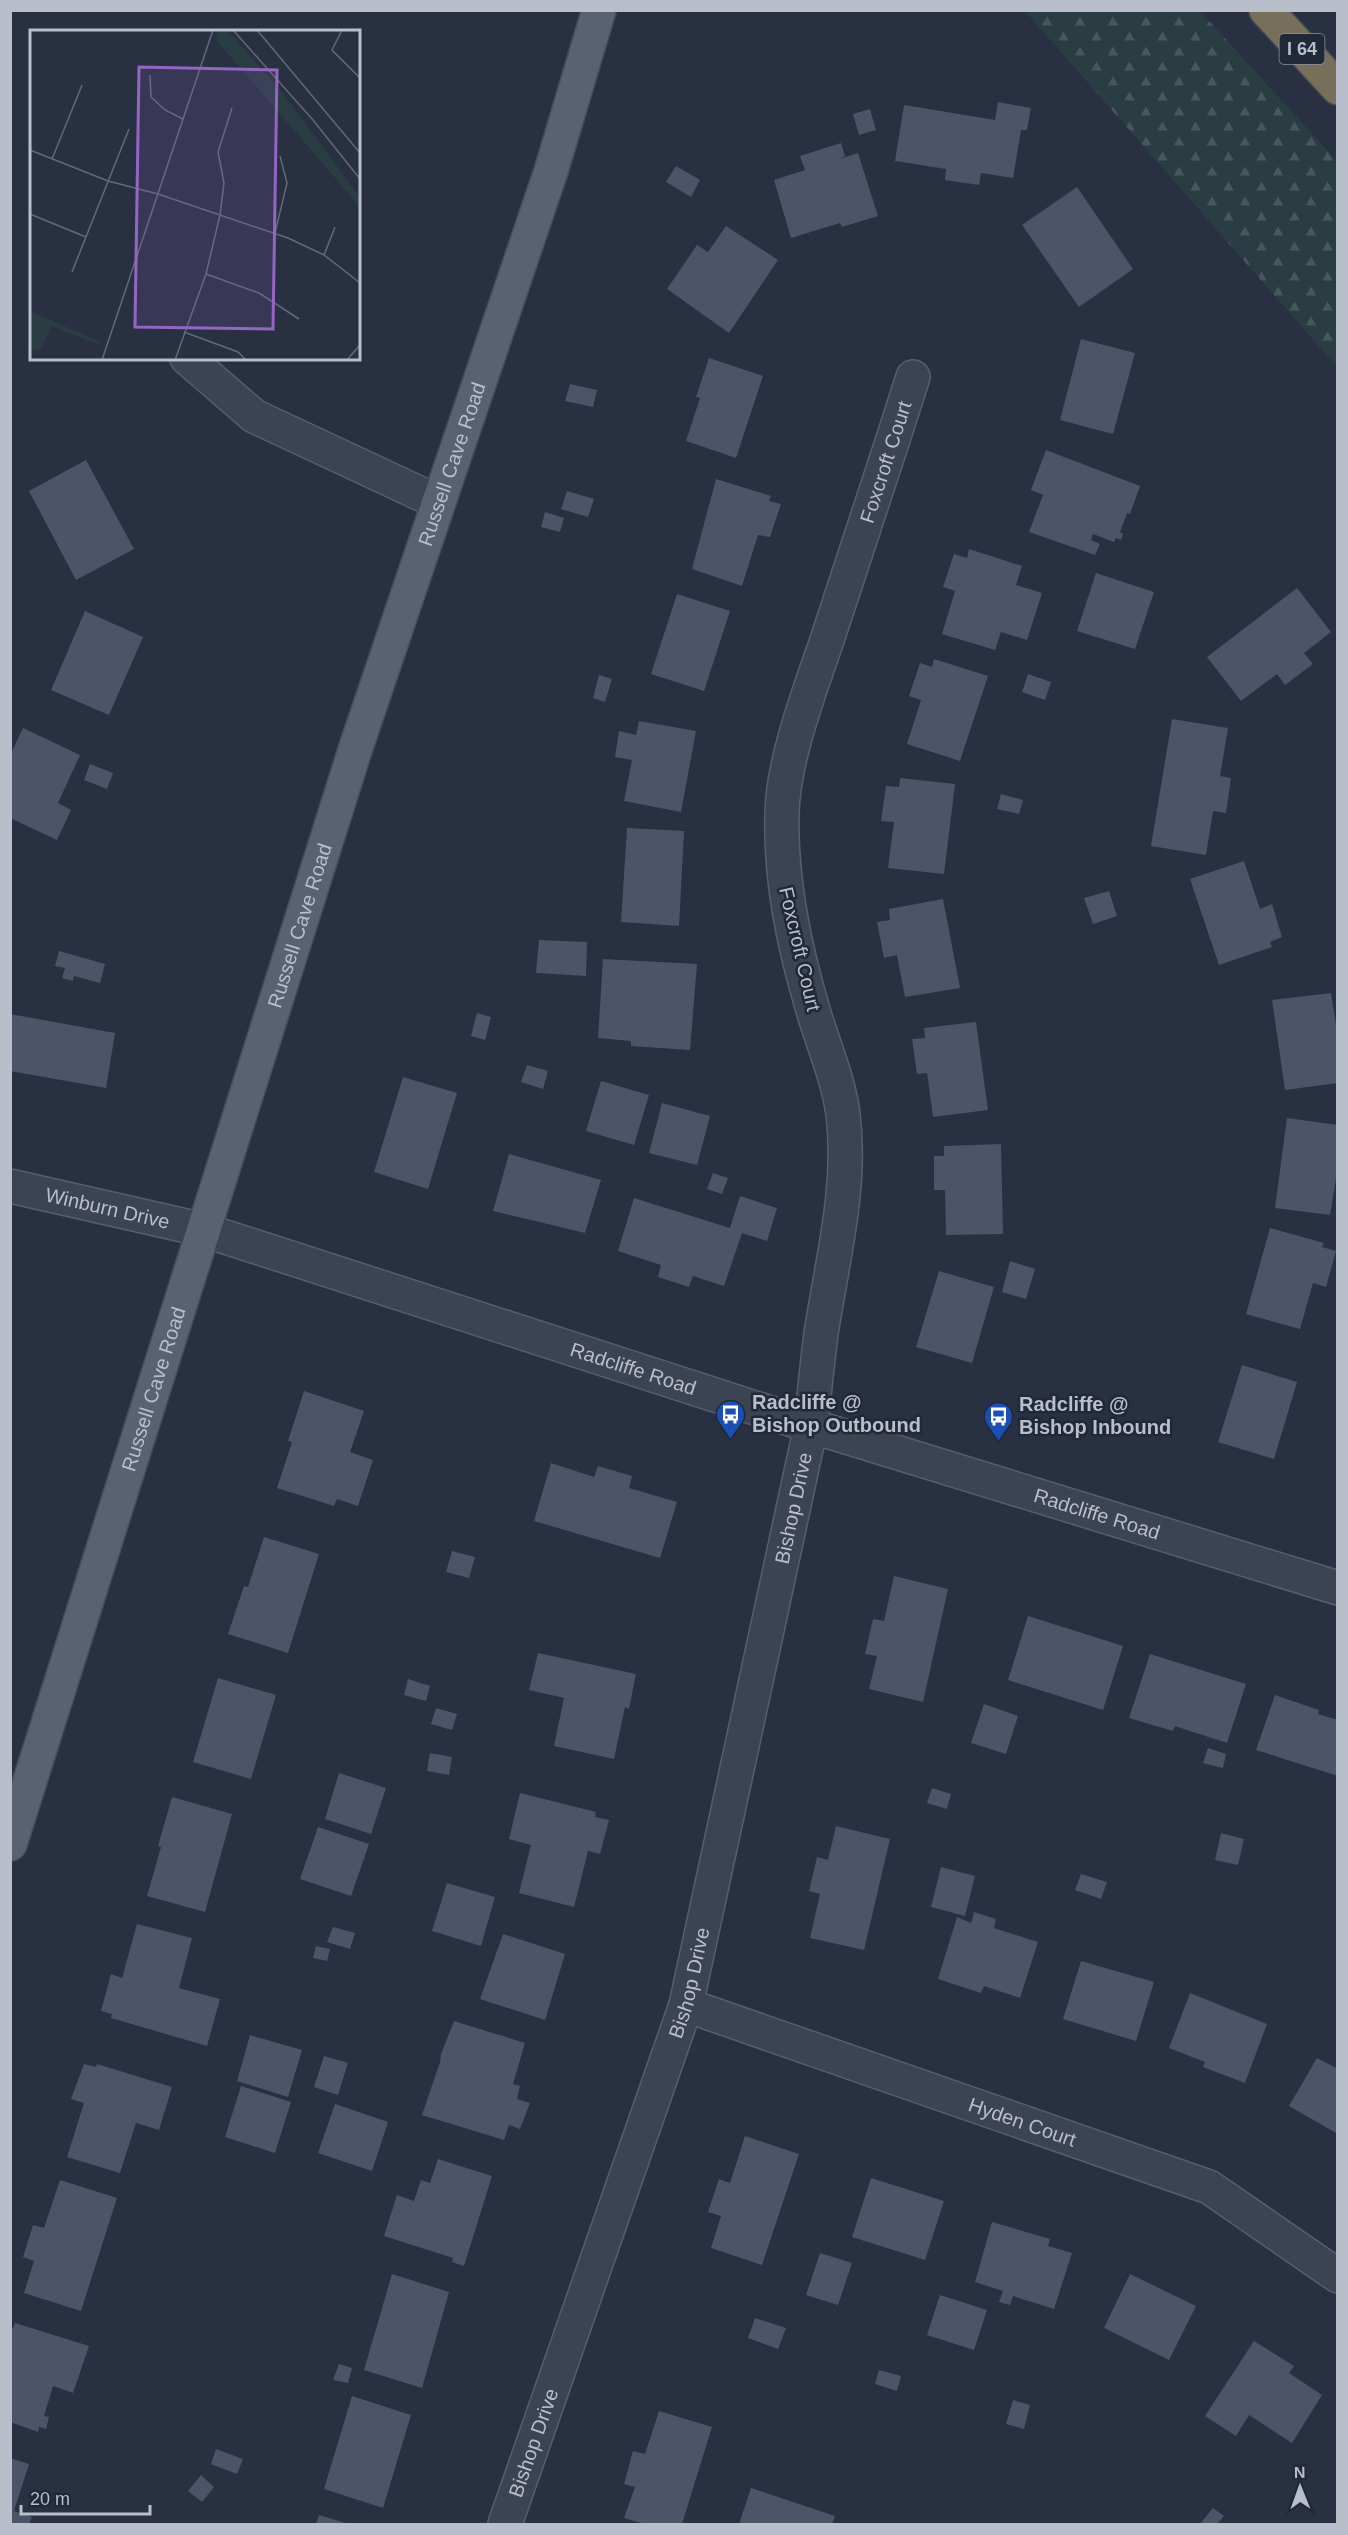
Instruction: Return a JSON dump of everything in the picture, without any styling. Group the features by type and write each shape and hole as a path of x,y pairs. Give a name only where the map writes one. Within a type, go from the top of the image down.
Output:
{"highway":[{"name":"I 64","path":"1266,10 1338,88"}],"main road":[{"name":"Russell Cave Road","path":"10,1844 355,750 551,171 599,10"}],"street":[{"path":"189,360 254,416 438,502"},
{"name":"Foxcroft Court","path":"811,1426 821,1334 842,1216 845,1164 843,1123 834,1075 812,1008 790,921 783,865 782,810 791,755 808,697 913,377"},
{"name":"Winburn Drive","path":"10,1186 204,1230"},
{"name":"Radcliffe Road","path":"204,1230 811,1426 1338,1588"},
{"name":"Bishop Drive","path":"505,2524 686,2005 811,1426"},
{"name":"Hyden Court","path":"686,2005 1209,2187 1338,2277"}],"green space":[{"path":"1025,11 1200,11 1337,161 1337,367"}],"building":[{"path":"998,102 1031,108 1027,130 1021,130 1013,178 981,173 979,185 945,180 946,169 895,161 904,105 995,120"},
{"path":"870,109 876,130 859,135 853,114"},
{"path":"841,143 845,156 839,159 858,153 878,216 842,227 840,223 791,238 774,180 805,170 800,156"},
{"path":"676,166 700,180 691,197 666,182"},
{"path":"1077,187 1133,269 1079,307 1022,225"},
{"path":"726,226 778,260 729,333 667,289 697,245 708,252"},
{"path":"1081,339 1135,353 1113,434 1060,420"},
{"path":"709,358 763,376 736,458 686,441 700,398 696,397"},
{"path":"570,384 597,390 593,407 565,401"},
{"path":"1046,450 1140,486 1130,514 1127,513 1120,532 1123,534 1121,540 1116,538 1114,542 1093,534 1091,540 1100,544 1095,555 1029,532 1043,495 1031,490"},
{"path":"86,460 134,549 76,580 29,491"},
{"path":"716,479 771,496 769,501 781,504 770,537 758,535 742,586 692,569"},
{"path":"567,491 594,499 588,517 561,509"},
{"path":"545,512 564,518 560,532 541,527"},
{"path":"969,549 1022,566 1016,585 1042,593 1027,640 1001,632 995,650 942,634 955,591 943,587 954,554 967,558"},
{"path":"1096,573 1154,592 1135,649 1077,631"},
{"path":"1297,588 1331,632 1304,653 1313,664 1285,685 1277,674 1241,701 1207,657"},
{"path":"677,594 730,611 704,691 651,674"},
{"path":"85,611 143,637 109,715 51,690"},
{"path":"934,659 988,676 960,761 907,744 921,700 909,696 920,663 932,667"},
{"path":"1028,674 1051,682 1045,700 1022,692"},
{"path":"599,675 612,679 605,702 593,698"},
{"path":"1172,719 1228,728 1220,776 1231,778 1226,813 1213,811 1206,855 1151,846"},
{"path":"639,721 696,731 681,812 624,801 632,760 615,757 619,731 636,735"},
{"path":"23,728 80,755 58,803 71,810 57,840 10,818 10,755"},
{"path":"90,764 113,773 107,789 84,780"},
{"path":"900,778 955,784 944,874 888,868 894,822 881,821 886,786 899,787"},
{"path":"1001,794 1023,800 1019,814 997,809"},
{"path":"627,828 684,831 679,926 621,922"},
{"path":"1244,861 1260,909 1272,904 1282,937 1270,942 1272,947 1219,965 1190,879"},
{"path":"1109,891 1117,916 1093,924 1084,898"},
{"path":"943,899 960,988 905,997 897,955 884,958 877,922 890,920 889,909"},
{"path":"539,940 587,942 586,976 536,973"},
{"path":"59,951 105,964 100,983 74,976 73,981 62,978 65,968 55,966"},
{"path":"603,959 697,964 690,1050 631,1046 631,1041 598,1038"},
{"path":"1331,993 1338,1038 1338,1083 1285,1090 1272,1000"},
{"path":"477,1013 491,1017 485,1040 471,1036"},
{"path":"10,1014 115,1033 106,1088 10,1071"},
{"path":"976,1022 988,1110 933,1117 927,1073 917,1074 912,1039 925,1038 924,1028"},
{"path":"527,1065 548,1071 543,1089 521,1082"},
{"path":"403,1077 457,1093 428,1189 374,1172"},
{"path":"601,1081 649,1095 634,1145 586,1131"},
{"path":"662,1103 710,1116 697,1165 649,1153"},
{"path":"1287,1118 1338,1125 1338,1166 1330,1215 1275,1208"},
{"path":"1001,1144 1003,1234 946,1235 945,1190 934,1190 934,1156 944,1156 944,1146"},
{"path":"509,1154 601,1180 585,1233 493,1211"},
{"path":"713,1173 728,1178 722,1194 707,1189"},
{"path":"740,1196 777,1208 767,1241 742,1233 724,1286 693,1276 689,1287 658,1277 661,1265 618,1251 634,1198 730,1228"},
{"path":"1270,1228 1324,1243 1322,1247 1336,1251 1326,1287 1313,1283 1300,1329 1246,1314"},
{"path":"1010,1261 1035,1269 1026,1299 1002,1292"},
{"path":"939,1271 994,1287 972,1363 916,1347"},
{"path":"1242,1365 1297,1382 1274,1459 1218,1442"},
{"path":"304,1391 364,1411 350,1452 373,1460 358,1506 337,1499 334,1506 277,1488 292,1442 288,1441"},
{"path":"551,1463 594,1477 598,1466 632,1476 629,1488 677,1502 660,1558 534,1521"},
{"path":"264,1537 319,1554 288,1653 228,1634 244,1586 248,1587"},
{"path":"452,1551 475,1557 469,1578 446,1572"},
{"path":"894,1576 948,1589 923,1702 869,1689 877,1656 865,1654 873,1619 884,1621"},
{"path":"1028,1616 1123,1646 1103,1710 1008,1680"},
{"path":"538,1653 636,1674 629,1709 625,1707 614,1759 554,1746 564,1698 529,1690"},
{"path":"1150,1654 1246,1684 1227,1743 1175,1726 1173,1731 1129,1718"},
{"path":"218,1678 276,1695 251,1779 193,1762"},
{"path":"408,1679 430,1686 426,1701 404,1695"},
{"path":"1275,1695 1319,1710 1318,1714 1338,1720 1338,1776 1256,1750"},
{"path":"984,1704 1018,1716 1006,1754 971,1743"},
{"path":"436,1708 457,1714 452,1730 431,1724"},
{"path":"1208,1748 1226,1754 1223,1768 1203,1763"},
{"path":"430,1753 452,1757 449,1775 427,1771"},
{"path":"339,1773 386,1788 371,1834 325,1819"},
{"path":"932,1788 951,1794 947,1809 927,1803"},
{"path":"520,1793 596,1812 595,1817 609,1820 600,1854 588,1851 574,1907 519,1893 531,1845 509,1839"},
{"path":"172,1797 232,1814 205,1912 147,1896"},
{"path":"836,1826 890,1839 864,1950 810,1938 820,1894 809,1891 817,1857 828,1860"},
{"path":"318,1827 369,1844 351,1896 300,1879"},
{"path":"1221,1833 1244,1839 1238,1865 1215,1860"},
{"path":"941,1867 975,1876 965,1916 931,1907"},
{"path":"1081,1874 1107,1882 1101,1899 1075,1890"},
{"path":"447,1883 495,1897 481,1946 432,1931"},
{"path":"974,1912 996,1919 994,1928 1038,1942 1020,1998 984,1986 981,1993 938,1979 957,1917 971,1923"},
{"path":"137,1924 192,1938 179,1988 220,1999 207,2046 111,2018 112,2014 101,2011 111,1974 122,1978"},
{"path":"333,1927 355,1933 350,1949 327,1942"},
{"path":"503,1934 565,1954 545,2020 480,1999"},
{"path":"316,1946 330,1949 327,1961 313,1958"},
{"path":"1081,1961 1154,1982 1136,2041 1063,2019"},
{"path":"1190,1993 1267,2024 1245,2083 1203,2067 1205,2062 1169,2048"},
{"path":"454,2021 525,2043 513,2084 520,2086 517,2099 530,2103 520,2129 509,2125 504,2140 422,2115"},
{"path":"250,2035 302,2050 288,2097 237,2081"},
{"path":"324,2056 348,2063 338,2095 314,2087"},
{"path":"1317,2058 1338,2069 1338,2134 1289,2106"},
{"path":"84,2064 96,2067 97,2064 172,2087 159,2130 136,2123 120,2173 67,2157 84,2103 71,2099"},
{"path":"241,2086 291,2102 275,2153 225,2137"},
{"path":"335,2104 388,2122 372,2171 318,2153"},
{"path":"745,2136 799,2154 762,2265 711,2248 721,2216 708,2212 719,2179 730,2183"},
{"path":"438,2159 492,2176 464,2266 452,2262 453,2258 384,2236 397,2195 414,2201 421,2180 430,2183"},
{"path":"871,2178 944,2201 925,2260 852,2237"},
{"path":"60,2180 117,2198 81,2311 24,2293 34,2261 23,2257 33,2225 44,2228"},
{"path":"992,2222 1050,2239 1048,2246 1072,2253 1054,2309 1013,2296 1010,2305 999,2302 1003,2291 975,2282"},
{"path":"820,2253 852,2263 838,2305 806,2295"},
{"path":"392,2274 449,2292 422,2388 364,2370"},
{"path":"1130,2274 1196,2306 1169,2360 1104,2328"},
{"path":"940,2295 987,2310 974,2350 927,2335"},
{"path":"755,2318 786,2328 778,2349 748,2338"},
{"path":"15,2323 89,2346 73,2393 53,2386 44,2416 49,2417 46,2429 39,2427 38,2432 10,2422 10,2327 13,2328"},
{"path":"1254,2341 1294,2366 1289,2373 1322,2395 1292,2443 1249,2415 1236,2436 1205,2416"},
{"path":"339,2364 352,2368 348,2383 333,2380"},
{"path":"879,2370 901,2376 897,2391 875,2384"},
{"path":"352,2396 411,2415 383,2508 324,2489"},
{"path":"1013,2400 1030,2405 1024,2429 1006,2424"},
{"path":"659,2411 712,2427 682,2524 645,2524 624,2518 635,2487 624,2484 633,2451 645,2454"},
{"path":"216,2449 243,2459 237,2474 211,2464"},
{"path":"10,2458 29,2464 14,2511 32,2517 29,2524 10,2524"},
{"path":"201,2475 214,2487 202,2502 188,2491"},
{"path":"751,2488 835,2516 832,2524 739,2524"},
{"path":"1213,2508 1224,2516 1217,2524 1200,2524"},
{"path":"319,2515 349,2524 316,2524"}],"place":[{"name":"Radcliffe @ Bishop Outbound","path":"731,1440"},
{"name":"Radcliffe @ Bishop Inbound","path":"998,1442"}]}
